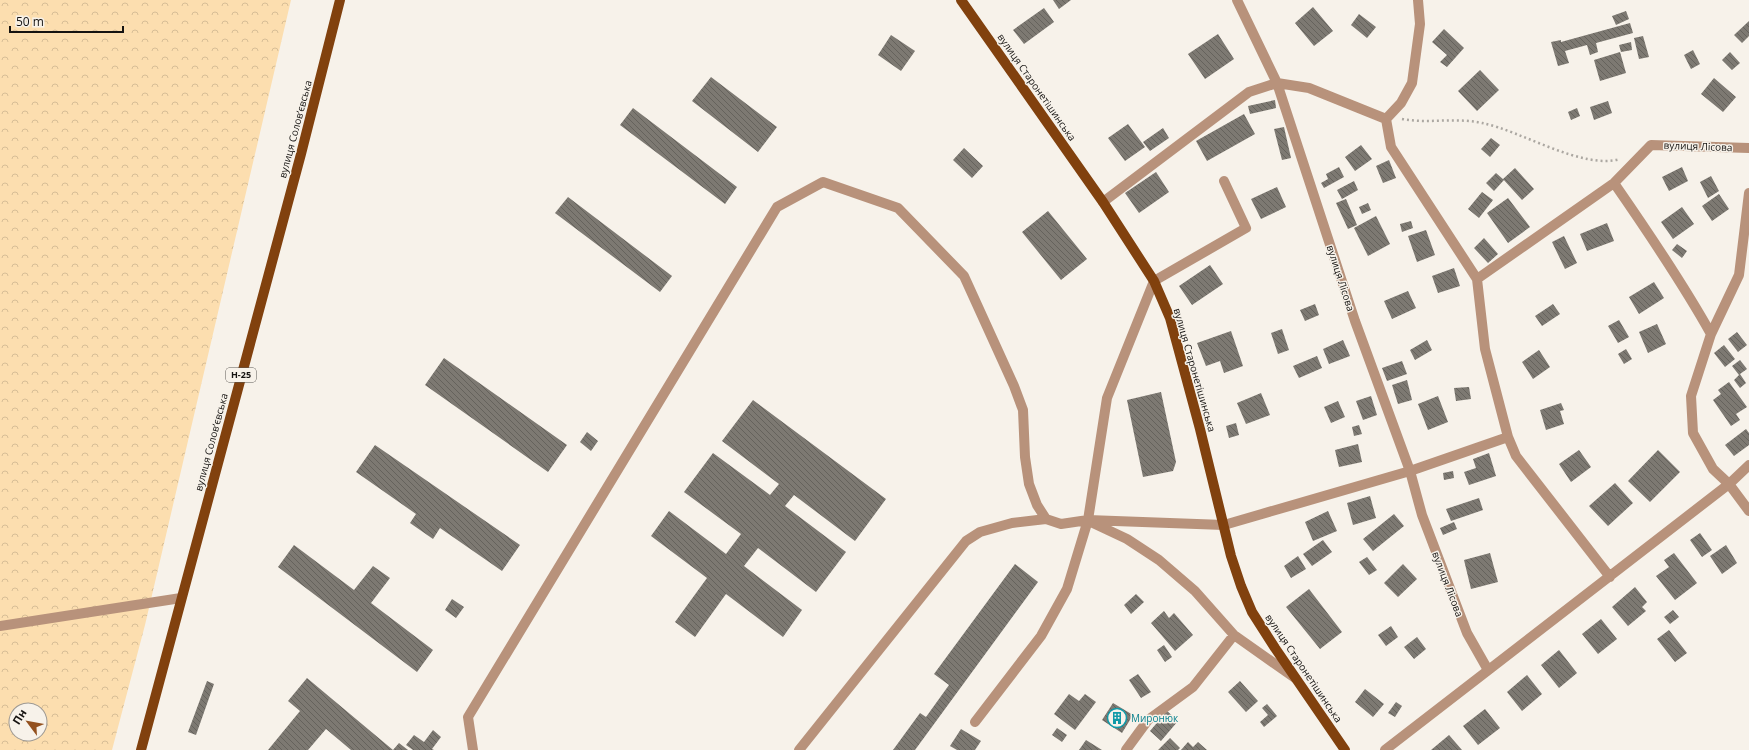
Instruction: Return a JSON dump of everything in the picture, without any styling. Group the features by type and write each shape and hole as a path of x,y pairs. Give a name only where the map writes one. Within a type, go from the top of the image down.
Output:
{"main road":[{"name":"вулиця Соловʼєвська","path":"141,750 301,154 340,0"},
{"name":"вулиця Старонетішинська","path":"961,0 1103,202 1154,281 1170,318 1231,556 1241,586 1252,612 1295,678 1345,750"}],"street":[{"name":"вулиця Лісова","path":"1236,0 1277,83 1355,321 1410,471 1422,515 1467,633 1488,670"},
{"path":"1386,119 1401,103 1412,83 1420,24 1418,0"},
{"path":"1103,202 1249,92 1277,83 1309,88 1386,119"},
{"path":"1386,119 1390,147 1477,279 1485,349 1508,437 1516,456 1610,577"},
{"name":"вулиця Лісова","path":"1477,279 1614,183 1651,145 1749,148"},
{"path":"975,722 1041,636 1067,589 1088,520 1107,398 1154,281 1246,228 1224,181"},
{"path":"473,750 468,716 777,207 823,182 898,208 964,276 1022,406 1025,456 1030,484 1036,505 1046,519"},
{"path":"1614,183 1655,242 1691,298 1711,334"},
{"path":"1749,193 1739,276 1711,334 1691,396 1693,433 1713,469 1729,484 1749,511"},
{"path":"1739,276 1749,280"},
{"path":"799,750 966,541 980,532 999,526 1046,519 1061,524 1088,520 1224,525 1410,471 1508,437"},
{"path":"1384,750 1610,577 1729,484 1749,465"},
{"path":"1088,520 1127,539 1159,560 1194,591 1234,634 1295,678"},
{"path":"0,626 181,598"},
{"path":"1126,750 1148,720 1193,687 1234,634"}],"path":[{"path":"1386,119 1402,119 1419,122 1446,120 1476,122 1505,129 1557,149 1592,160 1611,161 1632,156 1638,157"}],"green space":[{"path":"0,0 291,0 145,625 112,750 0,750"}],"building":[{"path":"1053,0 1071,0 1059,9"},
{"path":"1313,7 1333,31 1314,46 1295,23"},
{"path":"1044,8 1054,22 1024,44 1013,30"},
{"path":"1626,11 1629,19 1616,25 1612,16"},
{"path":"1359,14 1376,27 1367,38 1351,25"},
{"path":"1749,21 1749,36 1742,43 1734,35"},
{"path":"1630,23 1633,33 1596,43 1598,52 1590,55 1587,45 1565,51 1569,63 1558,66 1551,42 1561,40 1561,42"},
{"path":"1444,29 1464,48 1447,67 1440,62 1447,55 1432,42"},
{"path":"1218,34 1234,59 1205,79 1188,54"},
{"path":"891,35 915,51 901,71 878,55"},
{"path":"1643,36 1649,57 1639,59 1634,38"},
{"path":"1631,42 1632,50 1621,52 1619,45"},
{"path":"1693,50 1700,64 1691,69 1684,55"},
{"path":"1620,52 1626,73 1600,81 1594,60"},
{"path":"1730,52 1740,63 1732,70 1722,60"},
{"path":"1480,70 1499,90 1477,111 1458,91"},
{"path":"711,77 777,127 758,152 692,101"},
{"path":"1714,78 1736,97 1723,112 1701,94"},
{"path":"1275,100 1276,108 1250,114 1248,106"},
{"path":"1608,101 1612,113 1594,120 1590,107"},
{"path":"633,108 737,187 725,204 620,125"},
{"path":"1577,108 1580,116 1571,120 1568,112"},
{"path":"1244,114 1255,134 1207,161 1196,141"},
{"path":"1128,124 1145,147 1125,161 1108,138"},
{"path":"1284,127 1291,158 1282,160 1274,129"},
{"path":"1163,128 1169,138 1150,151 1143,142"},
{"path":"1491,138 1500,145 1490,157 1481,149"},
{"path":"1361,145 1372,159 1355,171 1345,157"},
{"path":"964,148 983,166 972,178 953,160"},
{"path":"1389,160 1396,178 1383,183 1376,166"},
{"path":"1339,167 1344,177 1324,188 1321,183 1328,179 1326,174"},
{"path":"1682,167 1688,181 1669,191 1662,177"},
{"path":"1515,168 1534,189 1522,200 1503,179"},
{"path":"1156,172 1169,192 1139,213 1125,193"},
{"path":"1496,173 1504,180 1494,191 1486,183"},
{"path":"1711,176 1719,191 1708,198 1700,182"},
{"path":"1354,181 1358,190 1342,199 1337,190"},
{"path":"1277,187 1286,207 1261,219 1251,199"},
{"path":"1482,192 1493,200 1479,218 1468,209"},
{"path":"1719,194 1729,209 1712,221 1702,206"},
{"path":"568,197 672,276 660,292 555,213"},
{"path":"1508,198 1530,227 1508,243 1487,213"},
{"path":"1346,199 1357,225 1348,229 1336,203"},
{"path":"1368,203 1371,210 1362,214 1359,207"},
{"path":"1682,207 1694,224 1673,239 1661,222"},
{"path":"1048,211 1087,259 1061,280 1022,232"},
{"path":"1376,216 1390,244 1368,256 1354,228"},
{"path":"1411,221 1413,228 1402,232 1400,224"},
{"path":"1607,223 1614,241 1587,251 1580,234"},
{"path":"1426,230 1435,255 1417,262 1408,236"},
{"path":"1564,236 1577,263 1565,269 1552,242"},
{"path":"1484,238 1498,254 1488,263 1474,248"},
{"path":"1677,244 1687,251 1682,258 1672,250"},
{"path":"1210,265 1223,284 1192,305 1179,286"},
{"path":"1454,268 1460,286 1438,293 1432,276"},
{"path":"1654,282 1664,298 1639,314 1629,297"},
{"path":"1408,291 1416,308 1392,319 1384,301"},
{"path":"1315,304 1319,315 1305,321 1300,310"},
{"path":"1553,304 1560,314 1542,326 1535,316"},
{"path":"1619,320 1629,337 1618,343 1608,326"},
{"path":"1657,324 1666,344 1648,353 1639,332"},
{"path":"1282,329 1289,350 1278,354 1271,333"},
{"path":"1231,331 1243,366 1224,373 1220,361 1206,366 1197,343"},
{"path":"1737,332 1747,345 1738,352 1728,339"},
{"path":"1343,340 1350,356 1329,364 1323,349"},
{"path":"1427,340 1432,350 1415,360 1410,350"},
{"path":"1724,345 1735,359 1725,367 1714,353"},
{"path":"1626,349 1632,359 1624,364 1618,354"},
{"path":"1539,350 1550,367 1533,379 1522,362"},
{"path":"1317,356 1322,368 1299,378 1293,366"},
{"path":"444,358 567,445 548,472 425,385"},
{"path":"1740,360 1747,369 1740,374 1746,383 1740,388 1734,380 1739,375 1732,366"},
{"path":"1402,361 1407,374 1387,381 1382,368"},
{"path":"1407,380 1412,400 1398,404 1392,385"},
{"path":"1729,382 1747,407 1736,414 1740,420 1731,426 1713,400 1721,394 1718,390"},
{"path":"1469,387 1471,399 1456,401 1454,388"},
{"path":"1161,392 1176,462 1173,471 1143,477 1127,400"},
{"path":"1261,393 1270,415 1246,424 1237,403"},
{"path":"1371,396 1377,415 1363,420 1356,401"},
{"path":"1438,396 1448,422 1428,430 1418,404"},
{"path":"753,400 886,499 855,541 794,495 785,506 846,552 816,592 758,548 744,566 802,610 783,637 726,594 695,637 675,622 707,578 651,536 669,511 726,554 741,534 684,492 713,453 770,495 779,484 722,441"},
{"path":"1338,401 1345,417 1331,423 1324,407"},
{"path":"1561,403 1564,410 1560,411 1564,424 1546,430 1540,410"},
{"path":"1236,423 1239,435 1229,438 1226,426"},
{"path":"1359,425 1362,434 1354,436 1352,427"},
{"path":"1746,429 1749,433 1749,445 1734,456 1725,445"},
{"path":"587,432 598,441 591,451 580,442"},
{"path":"1358,444 1362,462 1339,467 1335,450"},
{"path":"375,445 520,545 502,571 440,528 433,539 410,523 416,514 356,472"},
{"path":"1579,450 1591,467 1571,482 1559,464"},
{"path":"1658,450 1680,472 1650,502 1628,481"},
{"path":"1489,453 1496,476 1469,485 1464,472 1476,468 1473,459"},
{"path":"1453,471 1454,478 1444,480 1443,473"},
{"path":"1615,483 1633,503 1608,526 1589,506"},
{"path":"1370,496 1376,518 1353,525 1347,503"},
{"path":"1479,498 1483,510 1451,521 1446,509"},
{"path":"1328,511 1337,531 1313,541 1305,522"},
{"path":"1394,514 1404,526 1373,551 1363,539"},
{"path":"1454,522 1457,529 1443,535 1440,528"},
{"path":"1700,533 1712,550 1702,557 1690,540"},
{"path":"1323,540 1332,552 1312,566 1303,554"},
{"path":"294,545 354,590 373,566 390,578 371,603 433,650 417,672 278,567"},
{"path":"1726,545 1737,563 1722,574 1710,556"},
{"path":"1490,553 1498,582 1471,589 1464,560"},
{"path":"1674,553 1697,583 1675,600 1656,576 1669,567 1664,560"},
{"path":"1298,556 1306,569 1291,578 1284,566"},
{"path":"1367,557 1377,570 1369,575 1359,562"},
{"path":"1015,564 1038,582 915,750 893,750 920,713 926,717 949,685 934,674"},
{"path":"1403,564 1417,579 1398,597 1384,583"},
{"path":"1635,587 1647,602 1642,607 1646,611 1628,626 1612,607"},
{"path":"1309,589 1342,632 1320,649 1286,607"},
{"path":"1136,594 1144,602 1131,614 1124,605"},
{"path":"452,599 464,607 456,618 445,610"},
{"path":"1673,610 1679,617 1670,624 1664,617"},
{"path":"1164,611 1169,618 1174,613 1193,635 1175,651 1151,623"},
{"path":"1601,619 1617,639 1598,654 1582,634"},
{"path":"1391,626 1398,637 1386,646 1378,635"},
{"path":"1669,630 1687,653 1675,662 1657,639"},
{"path":"1417,637 1426,649 1414,659 1404,647"},
{"path":"1164,645 1172,657 1165,662 1157,650"},
{"path":"1559,650 1577,673 1559,688 1541,665"},
{"path":"1138,674 1151,692 1141,698 1129,680"},
{"path":"1527,675 1542,694 1522,711 1507,692"},
{"path":"307,678 393,750 351,750 326,729 308,750 268,750 300,711 288,701"},
{"path":"207,681 214,684 196,735 188,732"},
{"path":"1240,681 1258,701 1246,712 1228,692"},
{"path":"1365,689 1384,704 1373,717 1355,702"},
{"path":"1069,694 1079,701 1085,694 1096,702 1075,730 1054,714"},
{"path":"1396,702 1402,706 1395,717 1388,713"},
{"name":"Миронюк","path":"1113,703 1133,715 1122,733 1102,720"},
{"path":"1267,704 1277,716 1264,727 1260,722 1268,715 1262,708"},
{"path":"1485,709 1500,728 1478,745 1463,726"},
{"path":"1167,711 1178,721 1161,741 1150,731"},
{"path":"1057,728 1067,735 1062,742 1052,735"},
{"path":"961,729 981,741 975,750 957,750 950,746"},
{"path":"433,730 441,737 432,749 434,750 413,750 406,745 414,735 424,742"},
{"path":"1449,735 1462,750 1431,750"},
{"path":"1170,738 1180,748 1178,750 1158,750"},
{"path":"1086,740 1102,750 1079,750"},
{"path":"1188,742 1193,747 1198,742 1207,750 1181,750"},
{"path":"399,743 408,750 393,750"}],"place":[{"name":"Миронюк","path":"1117,718"}]}
